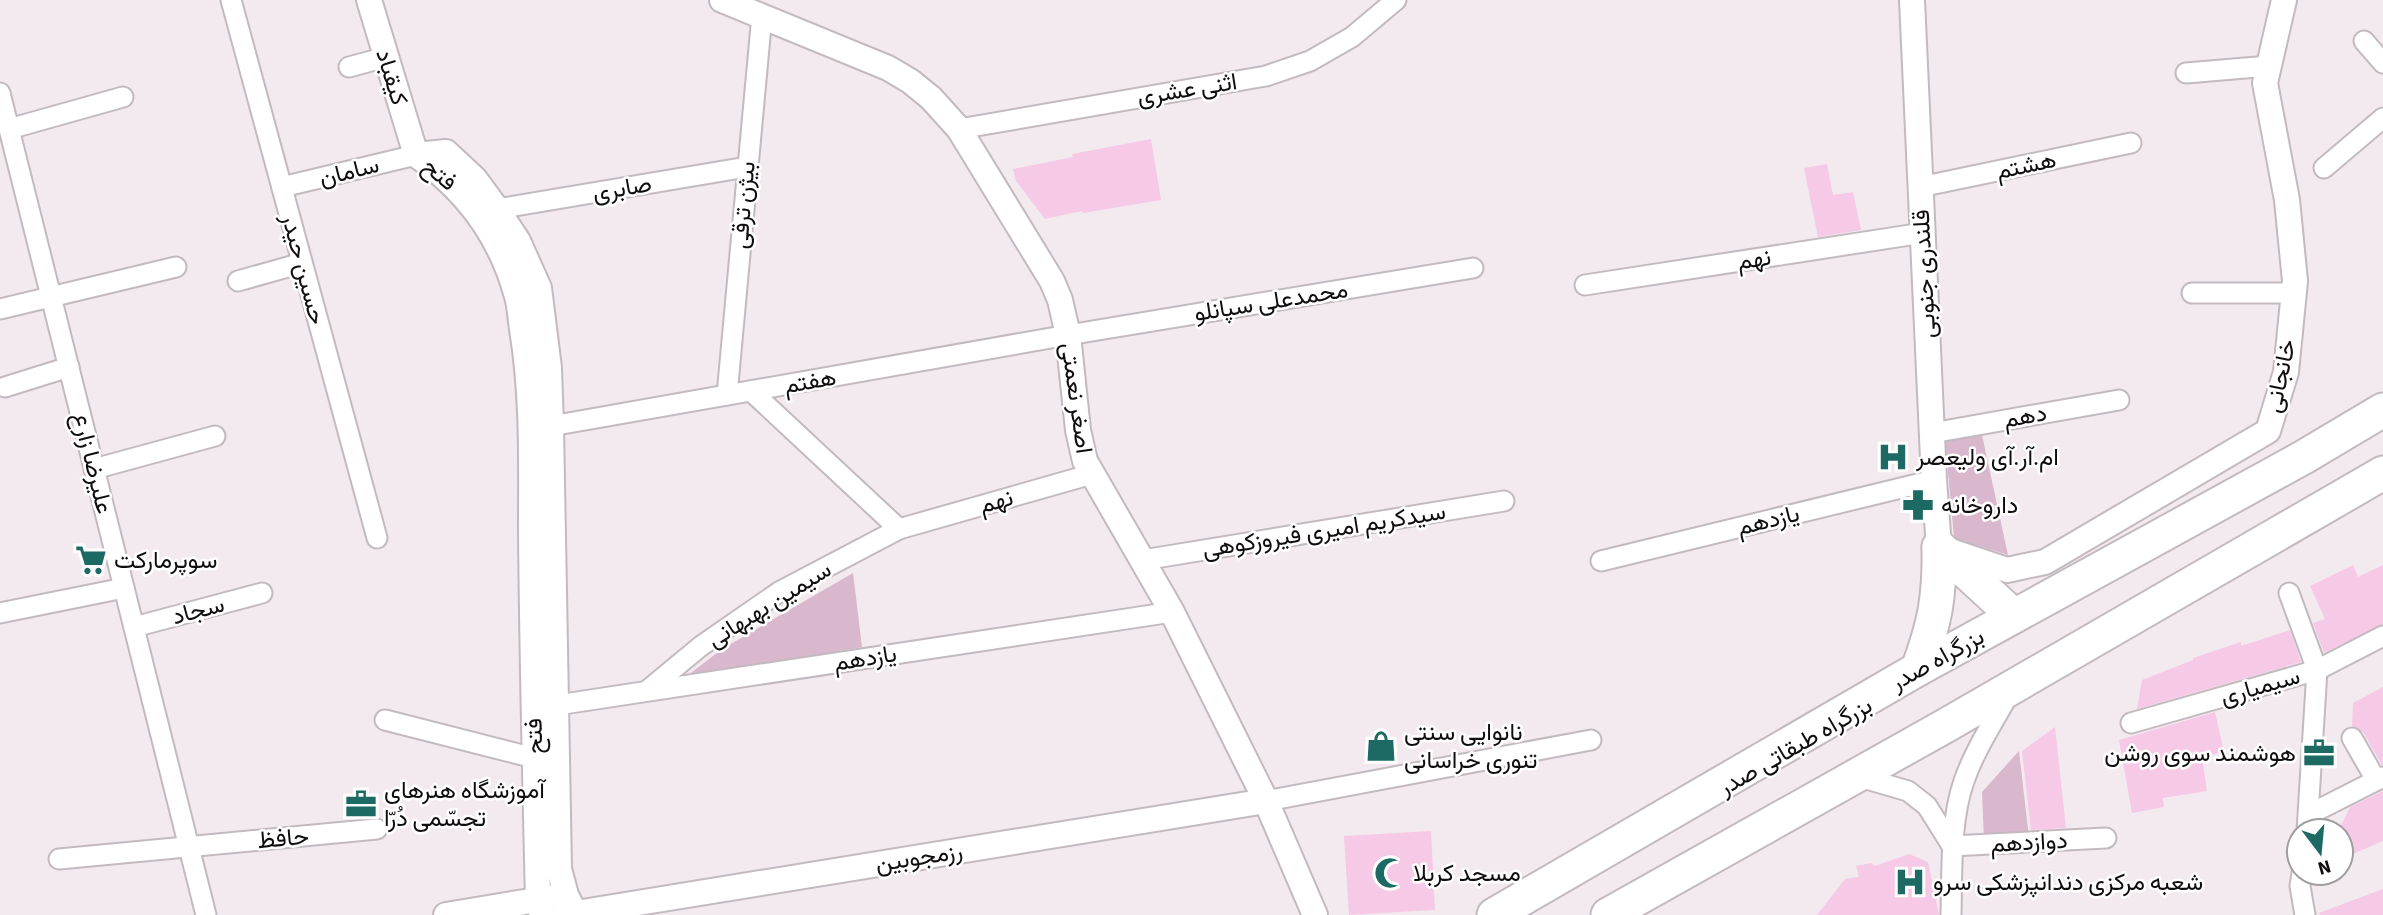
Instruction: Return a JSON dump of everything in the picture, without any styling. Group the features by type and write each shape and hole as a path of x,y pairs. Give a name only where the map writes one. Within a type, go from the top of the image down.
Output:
{"highway":[{"name":"بزرگراه صدر","path":"1494,915 1918,669 2304,457 2383,410"},
{"name":"بزرگراه طبقاتی صدر","path":"1503,915 1921,674 2307,463 2383,418"},
{"path":"1608,915 1945,726 2383,473"},
{"path":"1621,915 1870,780 2383,479"},
{"path":"1940,547 2014,616"},
{"path":"1918,669 1932,630 1940,589 1940,547"}],"street":[{"name":"حسین حیدر","path":"231,0 377,538"},
{"name":"کیقباد","path":"369,0 416,155"},
{"name":"اصغر نعمتی","path":"722,0 888,68 931,98 959,129 1048,273 1060,300 1068,335 1081,448 1092,474 1172,612 1266,801 1315,915"},
{"name":"قلندری جنوبی","path":"1912,0 1934,480 1940,547"},
{"name":"خانجانی","path":"1940,547 2007,570 2045,562 2268,431 2286,372 2295,281 2287,201 2264,83 2284,0"},
{"name":"اثنی عشری","path":"959,129 1266,76 1310,61 1352,37 1391,2"},
{"name":"بیژن ترقی","path":"727,395 762,15"},
{"path":"2364,41 2383,63"},
{"path":"349,67 386,57"},
{"path":"2186,73 2269,66"},
{"name":"علیرضا زارع","path":"0,93 206,915"},
{"path":"9,129 123,97"},
{"path":"2325,168 2383,118"},
{"name":"هشتم","path":"1920,187 2131,143"},
{"name":"سامان","path":"282,187 416,155"},
{"name":"فتح","path":"416,155 487,211 517,294 541,428 545,708 559,869 570,910"},
{"name":"صابری","path":"487,211 747,167"},
{"name":"نهم","path":"1585,285 1923,233"},
{"path":"238,281 302,263"},
{"path":"0,309 176,267"},
{"name":"محمدعلی سپانلو","path":"1068,335 1473,268"},
{"path":"2192,293 2294,293"},
{"name":"هفتم","path":"541,428 1068,335"},
{"path":"5,387 69,367"},
{"path":"751,391 899,528"},
{"name":"دهم","path":"1932,433 2119,400"},
{"path":"94,469 215,436"},
{"name":"نهم","path":"899,528 1092,474"},
{"name":"یازدهم","path":"1601,561 1934,480"},
{"name":"سیدکریم امیری فیروزکوهی","path":"1143,560 1504,501"},
{"name":"سیمین بهبهانی","path":"646,691 701,646 779,592 899,528"},
{"path":"0,613 124,588"},
{"name":"سجاد","path":"134,627 262,593"},
{"path":"2289,593 2317,670 2309,817"},
{"name":"یازدهم","path":"545,708 1172,612"},
{"name":"سیمیاری","path":"2131,723 2317,670 2383,636"},
{"path":"1951,915 1952,846 1962,784 1974,756 2006,699"},
{"name":"فتح","path":"540,907 534,758 545,708"},
{"path":"385,720 534,758"},
{"path":"2318,817 2380,778 2352,738"},
{"path":"1266,801 1591,740"},
{"path":"1870,780 1908,791 1927,806 1952,846"},
{"name":"رزمجوبین","path":"540,907 570,910 1266,801"},
{"name":"حافظ","path":"59,859 377,829"},
{"name":"دوازدهم","path":"1952,846 2106,838"},
{"path":"2300,887 2305,915"},
{"path":"446,915 540,907"}],"shaded area":[{"path":"1982,435 2008,555 1954,538 1945,439"},
{"path":"853,573 862,647 683,679 722,649"},
{"path":"2019,751 2029,838 1984,841 1982,792"}],"building":[{"path":"1151,139 1161,200 1045,219 1016,181 1013,169 1073,157 1072,154"},
{"path":"1827,164 1833,195 1853,192 1861,230 1818,237 1804,168"},
{"path":"2353,565 2358,577 2383,565 2383,624 2324,653 2313,623 2325,619 2310,586"},
{"path":"2290,630 2301,662 2137,709 2142,680 2193,658"},
{"path":"2383,687 2382,765 2363,732 2352,726 2353,703"},
{"path":"2215,712 2224,752 2202,757 2207,791 2163,798 2164,807 2132,813 2119,740"},
{"path":"2055,727 2066,828 2031,830 2022,751"},
{"path":"2383,791 2383,841 2355,853 2355,817 2345,817 2350,807"},
{"name":"مسجد کربلا","path":"1431,831 1435,910 1349,915 1344,836"},
{"path":"1909,854 1928,862 1939,915 1817,915 1845,879 1859,877 1856,866 1871,863 1875,866"},
{"path":"2383,889 2383,915 2319,913"}],"place":[{"name":"ام.آر.آی ولیعصر","path":"1893,457"},
{"name":"داروخانه","path":"1918,505"},
{"name":"سوپرمارکت","path":"91,560"},
{"name":"نانوایی سنتی تنوری خراسانی","path":"1381,746"},
{"name":"هوشمند سوی روشن","path":"2319,753"},
{"name":"آموزشگاه هنرهای تجسّمی دُرّا","path":"361,804"},
{"name":"مسجد کربلا","path":"1390,873"},
{"name":"شعبه مرکزی دندانپزشکی سرو","path":"1910,882"}]}
